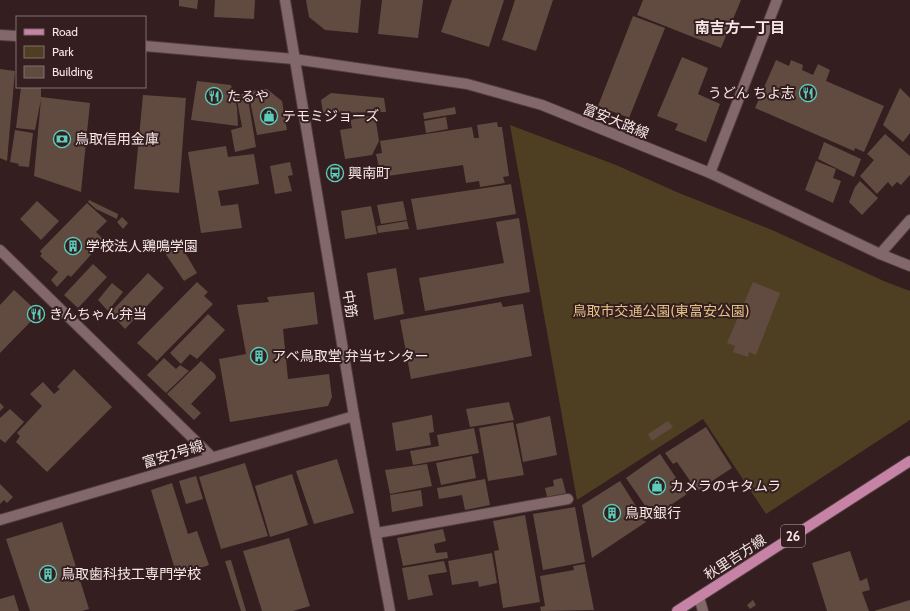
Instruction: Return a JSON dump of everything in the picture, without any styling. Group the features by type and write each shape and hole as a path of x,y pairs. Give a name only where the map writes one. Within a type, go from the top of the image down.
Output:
{"main road":[{"name":"秋里吉方線","path":"677,611 910,461"}],"street":[{"name":"中筋","path":"285,0 354,416 377,533 390,611"},
{"path":"710,174 778,0"},
{"path":"0,35 16,36"},
{"name":"富安大路線","path":"146,46 294,59 467,84 542,105 710,174 880,254 910,266"},
{"path":"880,254 910,220"},
{"path":"0,250 212,457"},
{"name":"富安2号線","path":"0,520 354,416"},
{"path":"377,533 568,499"},
{"path":"699,597 703,611"}],"green space":[{"name":"鳥取市交通公園(東富安公園)","path":"510,125 616,165 679,193 772,230 886,282 910,291 910,420 766,514 703,419 577,500"}],"building":[{"path":"179,0 198,0 197,9 179,6"},
{"path":"215,0 255,0 254,19 214,17"},
{"path":"306,0 361,0 358,33 325,30 309,17"},
{"path":"382,0 423,0 418,38 378,34"},
{"path":"452,0 504,0 489,47 441,32"},
{"path":"515,0 553,0 536,51 502,40"},
{"path":"643,0 741,0 721,48 637,15"},
{"path":"633,16 665,28 629,118 598,106"},
{"path":"682,57 708,68 698,94 720,104 706,142 675,130 678,124 657,116"},
{"name":"うどん ちよ志","path":"776,60 789,66 791,60 803,65 802,70 813,75 818,64 830,70 826,81 884,106 864,152 855,148 854,151 755,108"},
{"path":"0,69 15,71 7,161 0,158"},
{"name":"たるや","path":"197,81 231,85 237,107 238,126 191,120"},
{"name":"鳥取信用金庫","path":"21,88 41,88 41,97 90,103 81,192 34,176 41,99 35,130 16,128"},
{"path":"900,88 910,98 910,133 903,142 883,125"},
{"name":"テモミジョーズ","path":"267,89 282,101 287,130 257,135 248,91"},
{"path":"247,93 256,147 235,152 231,130 242,127 236,95"},
{"path":"331,93 384,98 386,112 323,113 321,100"},
{"path":"143,95 186,98 179,193 134,189"},
{"path":"455,107 456,114 424,119 423,113"},
{"path":"375,115 379,141 372,155 345,159 340,130 352,128 350,120"},
{"path":"446,117 448,129 426,133 424,121"},
{"path":"497,122 498,127 502,127 509,176 503,177 505,183 480,187 479,181 466,183 463,165 381,177 376,154 382,153 380,141 472,127 474,138 479,138 477,125"},
{"path":"15,130 33,133 29,167 18,166 19,164 10,162"},
{"path":"885,134 910,156 910,175 901,185 897,182 892,187 888,182 877,194 860,176 874,160 867,154"},
{"path":"824,142 861,159 854,177 818,159"},
{"path":"226,146 228,157 254,154 259,184 218,191 221,206 238,204 242,228 201,233 188,152"},
{"path":"816,161 836,169 833,178 841,181 833,203 805,190"},
{"path":"290,162 293,175 288,176 292,191 275,194 270,166"},
{"path":"860,181 878,198 862,215 849,202 855,187"},
{"path":"511,184 516,214 417,230 411,199"},
{"path":"89,200 118,214 117,219 96,209 88,202"},
{"path":"37,201 59,221 41,240 20,219"},
{"path":"403,201 407,220 381,224 377,205"},
{"name":"学校法人鶏鳴学園","path":"87,203 107,221 96,232 104,240 71,277 68,275 57,287 51,280 58,272 40,256 42,254 40,251"},
{"path":"371,206 377,234 345,239 341,211"},
{"path":"122,217 128,223 123,229 117,222"},
{"path":"519,218 530,292 425,311 419,278 504,263 496,222"},
{"path":"407,221 409,229 378,233 377,226"},
{"path":"180,244 197,273 184,281 165,253"},
{"path":"93,264 107,277 78,308 64,295"},
{"path":"396,268 404,314 374,320 367,273"},
{"path":"148,273 164,288 125,329 110,313"},
{"path":"197,282 208,292 204,296 213,304 157,361 137,343"},
{"path":"753,282 780,293 756,355 749,352 748,357 733,352 735,346 727,343"},
{"path":"112,283 123,292 108,311 98,300"},
{"path":"14,290 39,313 0,353 0,305"},
{"name":"アベ鳥取堂 弁当センター","path":"314,292 318,324 283,329 288,379 329,374 332,397 328,406 230,422 219,359 246,354 237,305 269,302 267,297"},
{"path":"501,302 503,307 523,304 532,356 411,379 400,320"},
{"path":"208,314 225,330 197,359 190,354 181,364 170,353"},
{"path":"164,358 176,369 180,365 189,371 166,393 147,375"},
{"path":"201,361 215,374 216,378 191,404 201,413 194,420 167,394"},
{"path":"74,369 112,407 47,472 16,442 20,436 17,433 42,406 30,394 43,382 54,394 60,389 57,387"},
{"path":"509,402 514,420 470,427 466,409"},
{"path":"0,403 4,407 0,411"},
{"path":"10,409 24,422 5,443 0,439 0,418"},
{"path":"432,415 434,432 429,433 431,445 396,451 392,423"},
{"path":"550,416 557,455 523,462 516,424"},
{"path":"668,421 673,427 652,441 648,434"},
{"path":"513,422 524,475 488,481 479,428"},
{"path":"706,427 732,468 697,491 677,462 673,464 665,453"},
{"path":"474,428 479,453 413,465 410,451 439,446 437,435"},
{"name":"カメラのキタムラ","path":"660,454 687,494 653,517 626,478"},
{"path":"472,456 476,478 441,485 436,463"},
{"path":"337,459 354,513 314,524 296,471"},
{"path":"245,463 268,536 221,549 199,477"},
{"path":"427,464 432,486 390,494 385,470"},
{"path":"292,474 308,525 270,537 255,486"},
{"path":"196,476 203,499 186,504 179,481"},
{"path":"562,478 566,493 547,497 545,488 554,486 553,480"},
{"path":"485,479 490,505 465,510 462,495 439,499 437,488"},
{"name":"鳥取銀行","path":"620,481 646,522 592,558 582,505"},
{"path":"172,483 188,534 197,531 209,565 177,576 151,490"},
{"path":"0,484 13,497 7,503 4,500 0,504"},
{"path":"421,490 423,506 392,512 390,495"},
{"path":"575,507 585,562 543,570 533,514"},
{"path":"525,515 540,602 503,608 494,551 499,550 493,521"},
{"name":"鳥取歯科技工専門学校","path":"62,522 89,609 82,611 30,611 6,539"},
{"path":"443,529 446,541 434,544 436,553 447,552 448,558 403,566 397,538"},
{"path":"289,538 310,606 293,611 262,611 243,551"},
{"path":"850,551 860,581 867,578 870,590 862,592 869,611 827,611 812,563"},
{"path":"492,553 497,583 479,587 478,581 452,585 448,561"},
{"path":"231,560 246,611 241,611 225,561"},
{"path":"444,561 447,572 428,575 433,595 408,600 402,568"},
{"path":"585,564 594,610 541,611 540,607 545,606 540,576 574,570 573,566"},
{"path":"14,595 19,611 0,611 0,599"},
{"path":"753,600 756,605 750,609 747,605"},
{"path":"910,600 910,611 874,611"}],"place":[{"name":"うどん ちよ志","path":"808,93"},
{"name":"たるや","path":"214,96"},
{"name":"テモミジョーズ","path":"269,116"},
{"name":"鳥取信用金庫","path":"62,139"},
{"name":"興南町","path":"335,173"},
{"name":"学校法人鶏鳴学園","path":"73,246"},
{"name":"きんちゃん弁当","path":"36,314"},
{"name":"アベ鳥取堂 弁当センター","path":"259,356"},
{"name":"カメラのキタムラ","path":"657,486"},
{"name":"鳥取銀行","path":"612,513"},
{"name":"鳥取歯科技工専門学校","path":"48,574"}],"district":[{"name":"南吉方一丁目","path":"740,28"}]}
